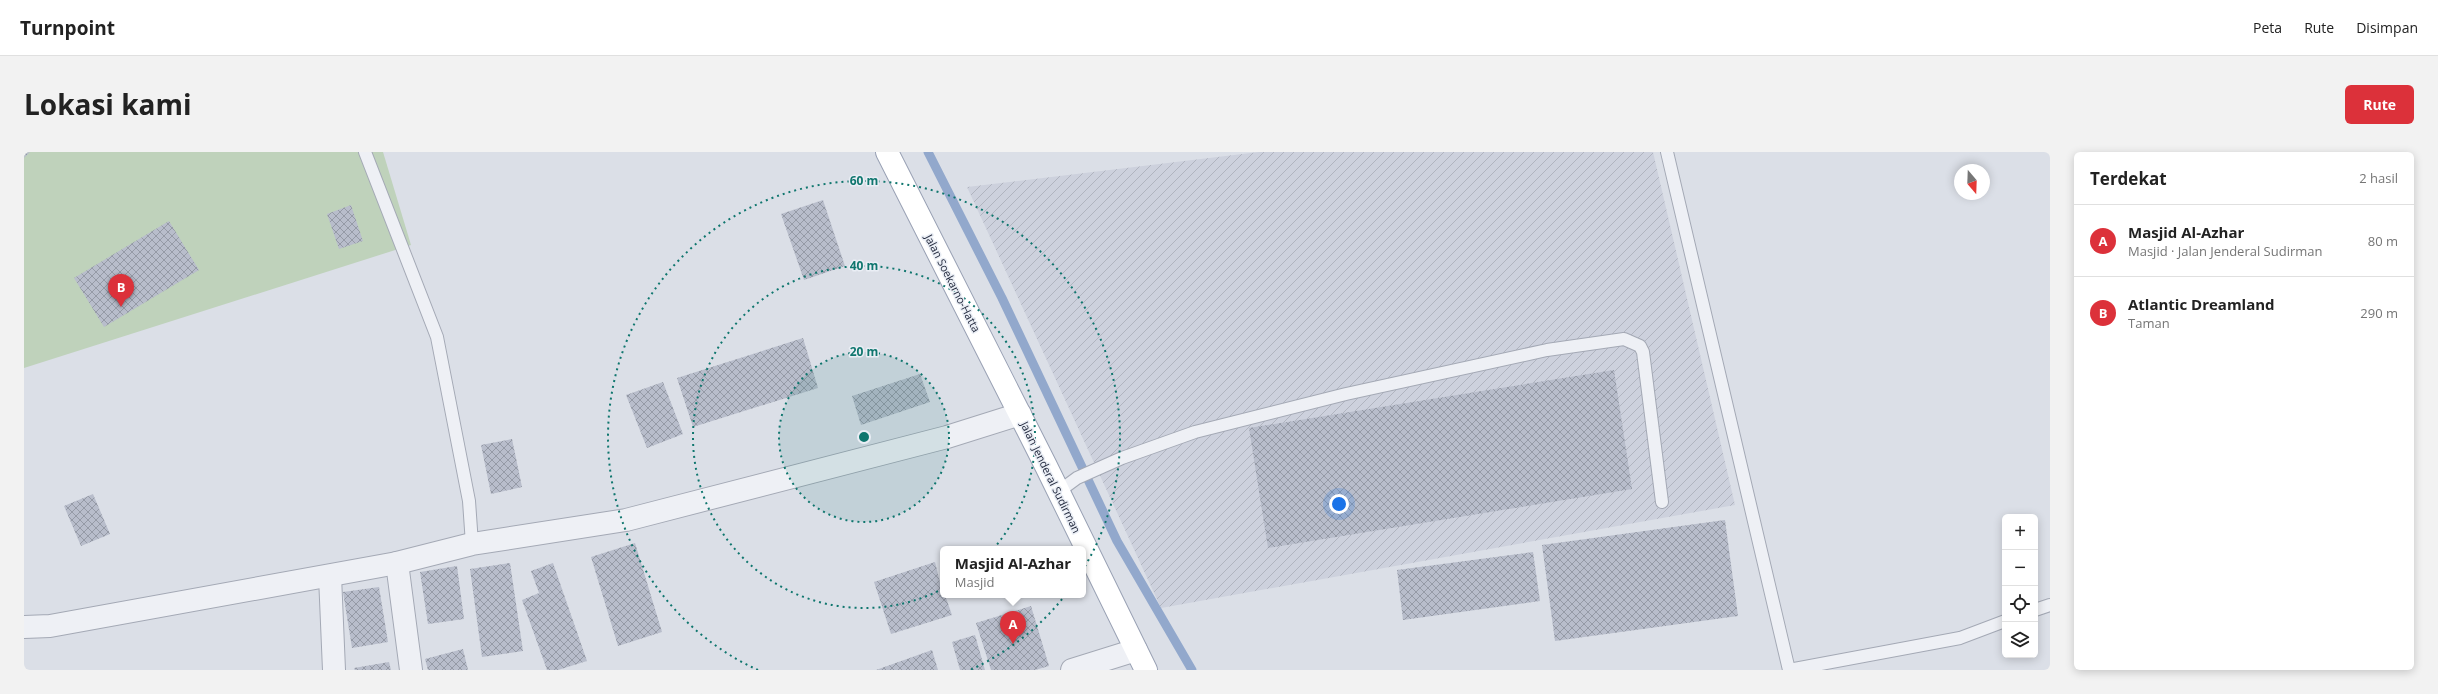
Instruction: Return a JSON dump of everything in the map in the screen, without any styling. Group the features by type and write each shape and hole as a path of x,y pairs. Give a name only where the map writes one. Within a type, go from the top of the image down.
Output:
{"main road":[{"name":"Jalan Soekarno-Hatta","path":"887,152 1020,414"},
{"name":"Jalan Jenderal Sudirman","path":"1020,414 1085,546"},
{"name":"Jalan Jenderal Sudirman","path":"1086,549 1146,670"}],"street":[{"path":"24,627 50,626 397,563 472,544 626,520 947,436 1020,414"},
{"path":"397,563 411,670"},
{"path":"330,576 334,670"},
{"path":"1072,670 1136,650"}],"lane":[{"path":"365,152 437,336 469,500 472,544"},
{"path":"1667,152 1789,670 1960,638 2002,622"},
{"path":"1058,492 1077,478 1122,458 1195,432 1346,394 1547,350 1624,339 1640,346 1643,352 1662,502"},
{"path":"2038,609 2050,605"}],"shaded area":[{"path":"1259,152 1653,152 1735,505 1161,608 967,187"}],"green space":[{"path":"24,152 383,152 411,245 24,368"}],"building":[{"path":"24,152 30,152 24,158"},
{"path":"823,200 845,266 804,280 781,214"},
{"path":"351,205 363,241 339,249 327,214"},
{"path":"169,221 199,270 104,327 74,278"},
{"path":"803,338 818,388 693,427 677,378"},
{"path":"1614,370 1632,489 1268,548 1249,428"},
{"path":"920,374 930,402 861,425 852,396"},
{"path":"663,382 683,434 647,448 626,395"},
{"path":"512,439 522,487 491,494 481,445"},
{"path":"93,494 110,534 81,546 64,506"},
{"path":"1725,520 1738,616 1555,641 1542,545"},
{"path":"635,543 662,632 618,646 591,557"},
{"path":"1533,552 1540,601 1403,620 1397,570"},
{"path":"935,562 940,583 940,598 946,598 952,615 891,634 874,582"},
{"path":"510,563 523,651 482,657 470,569"},
{"path":"553,563 587,661 558,670 547,670 522,600 539,593 531,571"},
{"path":"457,566 464,619 428,624 420,572"},
{"path":"379,587 388,642 352,648 343,592"},
{"path":"1031,606 1049,666 1035,670 991,670 976,623"},
{"path":"975,635 985,670 960,670 952,642"},
{"path":"463,649 468,670 428,670 425,659"},
{"path":"932,650 938,670 876,670"},
{"path":"389,662 391,670 355,670 354,668"}],"waterway":[{"path":"928,152 1002,298 1117,541 1192,670"}],"place":[{"name":"Atlantic Dreamland","path":"121,307"},
{"name":"Masjid Al-Azhar","path":"1013,644"}]}
